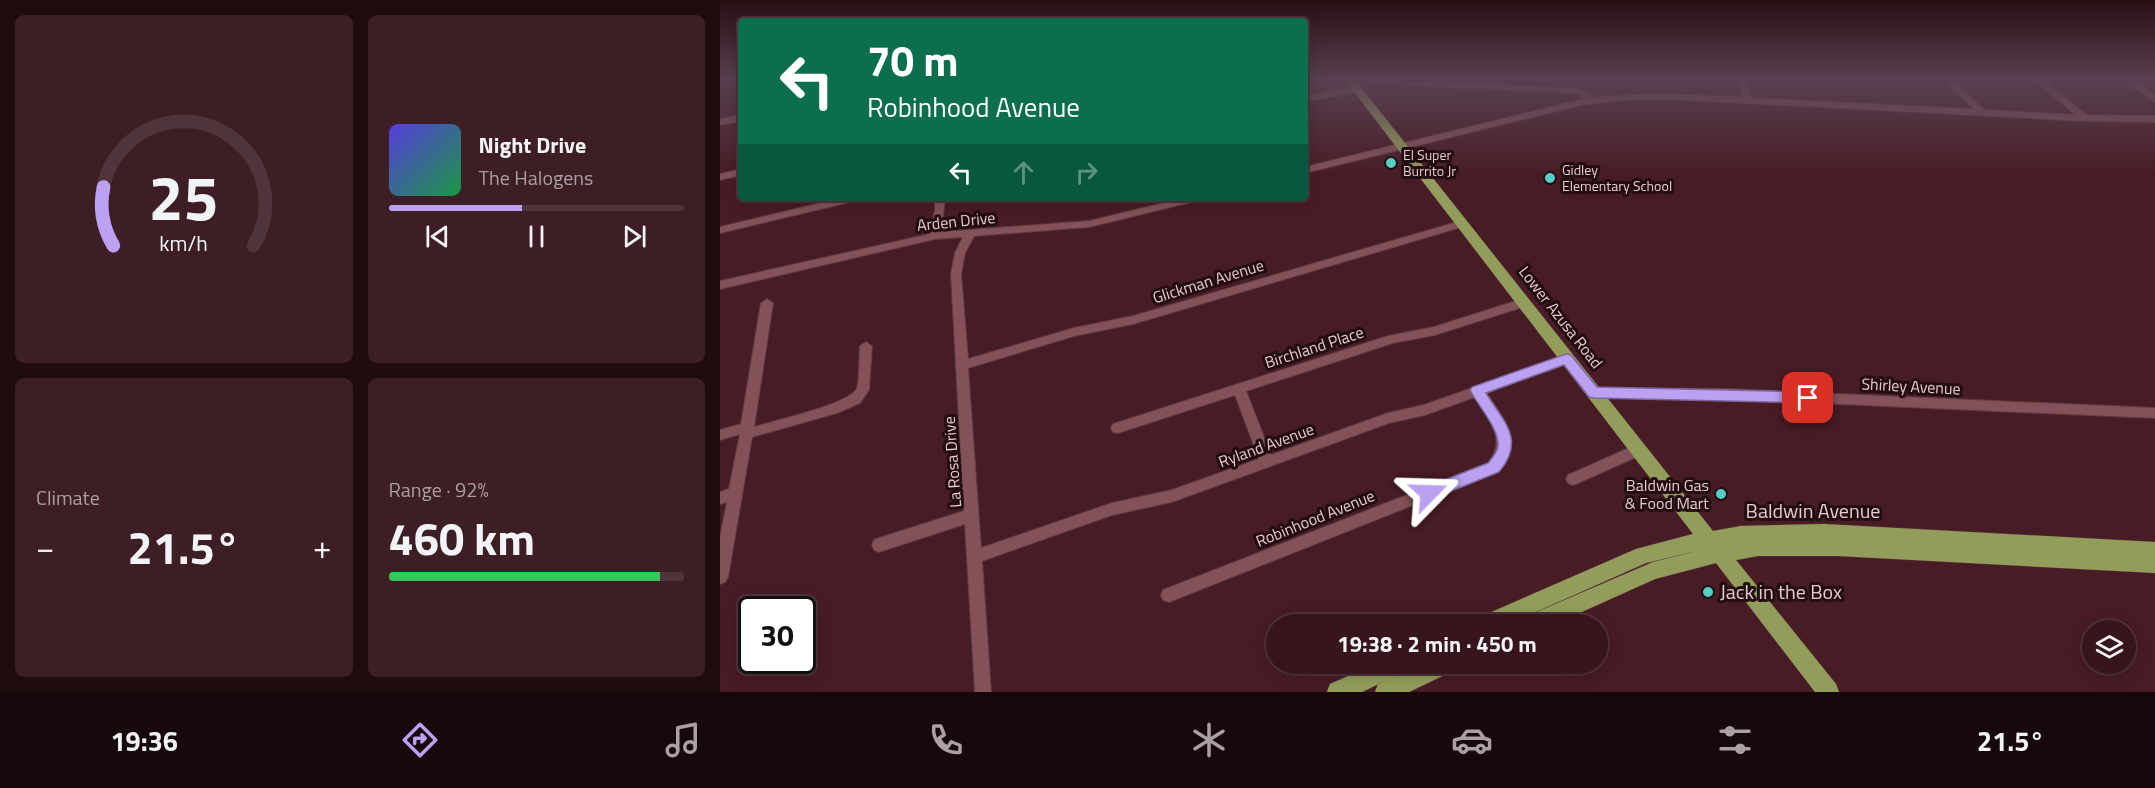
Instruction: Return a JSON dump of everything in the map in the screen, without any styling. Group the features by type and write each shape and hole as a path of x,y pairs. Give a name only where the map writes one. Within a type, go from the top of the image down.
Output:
{"main road":[{"name":"Lower Azusa Road","path":"1375,112 1828,692"},
{"name":"Baldwin Avenue","path":"1556,614 1713,546 1762,532 1824,532 2155,551"},
{"name":"Baldwin Avenue","path":"1510,614 1643,555 1713,546 1838,548 2155,564"},
{"path":"1338,692 1396,676"}],"street":[{"path":"1308,169 1543,112"},
{"path":"1987,112 2155,119"},
{"path":"2078,112 2085,118"},
{"path":"720,122 738,119"},
{"path":"720,177 738,173"},
{"path":"720,230 838,201"},
{"path":"935,236 940,201"},
{"name":"Arden Drive","path":"720,285 935,236 1082,226 1185,201"},
{"name":"Glickman Avenue","path":"963,365 1074,332 1133,320 1461,224"},
{"name":"La Rosa Drive","path":"970,233 956,264 983,692"},
{"path":"720,577 767,303"},
{"name":"Birchland Place","path":"1118,428 1392,339 1435,331 1522,303"},
{"path":"720,435 740,429 754,432 837,408 855,399 863,390 865,381 866,346"},
{"name":"Ryland Avenue","path":"975,557 1112,509 1172,496 1388,418 1425,410 1566,359"},
{"path":"1239,389 1267,462"},
{"name":"Robinhood Avenue","path":"1169,595 1494,467 1502,458 1506,447 1503,434 1477,390"},
{"name":"Shirley Avenue","path":"1594,393 1727,394 2155,413"},
{"path":"1573,478 1638,450"},
{"path":"720,498 735,494"},
{"path":"879,545 972,515"}],"place":[{"name":"El Super Burrito Jr","path":"1391,163"},
{"name":"Gidley Elementary School","path":"1550,178"},
{"name":"Baldwin Gas & Food Mart","path":"1721,494"},
{"name":"Jack in the Box","path":"1708,592"}],"route":[{"path":"1429,493 1494,467 1502,458 1506,447 1503,434 1477,390 1566,359 1594,393 1727,394 1808,398"}]}
